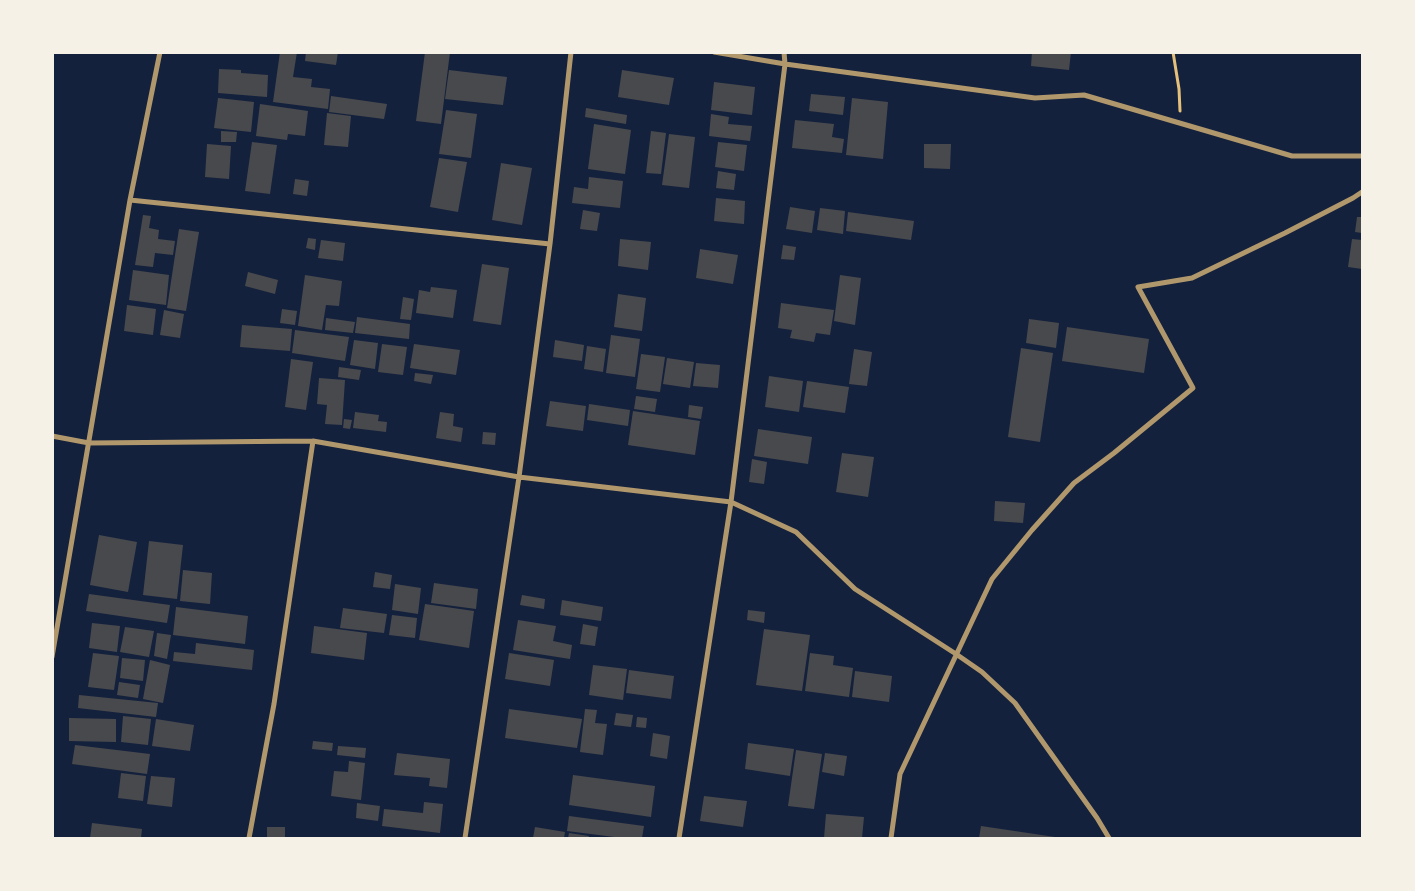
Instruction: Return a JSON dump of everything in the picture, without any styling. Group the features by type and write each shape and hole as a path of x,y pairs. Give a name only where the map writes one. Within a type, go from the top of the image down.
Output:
{"street":[{"path":"52,657 130,200 160,52"},
{"path":"465,838 519,477 550,244 571,52"},
{"path":"714,52 785,64 1035,98 1084,95 1292,156 1362,156"},
{"path":"679,838 731,502 785,64 784,52"},
{"path":"892,838 900,774 992,579 1074,483 1114,453 1193,388 1138,287 1192,278 1285,233 1362,192"},
{"path":"130,200 550,244"},
{"path":"52,436 90,443 313,441 519,477 731,502 796,532 855,589 982,672 1015,703 1097,818 1109,838"},
{"path":"250,838 274,704 313,441"}],"path":[{"path":"1173,52 1179,90 1180,123"}],"building":[{"path":"280,52 297,52 293,77 312,79 311,87 330,89 328,109 273,102"},
{"path":"306,52 338,52 336,65 305,61"},
{"path":"425,52 450,52 441,124 416,121"},
{"path":"1032,52 1071,52 1069,70 1031,66"},
{"path":"219,69 241,70 241,73 268,75 267,97 218,93"},
{"path":"449,70 507,77 503,105 445,99"},
{"path":"622,70 674,78 669,105 618,97"},
{"path":"714,82 755,87 752,115 711,110"},
{"path":"811,94 845,97 843,115 809,111"},
{"path":"331,96 387,104 384,119 329,112"},
{"path":"218,98 254,102 251,132 214,128"},
{"path":"852,98 888,102 883,159 846,155"},
{"path":"260,104 308,111 305,136 288,134 287,140 256,136"},
{"path":"586,108 627,115 626,124 585,117"},
{"path":"446,110 477,114 471,158 439,154"},
{"path":"327,113 351,116 348,147 324,145"},
{"path":"711,114 729,117 728,124 752,126 750,141 709,136"},
{"path":"795,120 834,124 832,137 844,139 842,153 792,148"},
{"path":"594,124 631,130 625,174 588,169"},
{"path":"221,131 237,132 236,142 221,142"},
{"path":"651,131 666,133 661,174 646,173"},
{"path":"669,134 695,137 689,188 662,185"},
{"path":"252,142 277,145 270,194 245,191"},
{"path":"718,142 747,145 744,171 715,167"},
{"path":"207,144 231,146 229,179 205,177"},
{"path":"924,144 951,144 950,169 924,168"},
{"path":"439,158 467,162 458,212 430,207"},
{"path":"501,163 532,168 522,225 492,220"},
{"path":"718,171 736,174 734,190 716,188"},
{"path":"589,177 623,181 620,208 572,203 574,187 588,189"},
{"path":"295,179 309,181 307,196 293,194"},
{"path":"716,198 745,201 744,224 714,221"},
{"path":"790,207 815,211 812,233 786,229"},
{"path":"820,208 845,211 843,234 817,230"},
{"path":"583,210 600,213 597,231 580,229"},
{"path":"848,212 914,221 911,240 846,231"},
{"path":"143,215 151,216 149,228 159,230 158,239 175,241 173,255 155,253 153,267 135,265"},
{"path":"1357,217 1362,217 1362,233 1355,232"},
{"path":"179,229 199,232 186,311 167,308"},
{"path":"308,238 316,239 315,250 306,248"},
{"path":"620,239 651,242 648,270 618,266"},
{"path":"1352,239 1362,240 1362,269 1348,267"},
{"path":"321,240 345,243 343,261 318,258"},
{"path":"783,245 796,247 794,260 781,259"},
{"path":"700,249 738,255 733,284 696,278"},
{"path":"482,264 509,268 501,325 473,321"},
{"path":"133,270 169,275 166,305 129,300"},
{"path":"248,272 278,280 275,294 245,286"},
{"path":"305,275 342,281 339,306 326,305 322,330 298,326"},
{"path":"840,275 861,278 855,325 834,321"},
{"path":"431,287 457,290 453,318 416,313 419,290 430,292"},
{"path":"618,294 646,298 642,331 614,327"},
{"path":"403,297 414,299 411,320 400,319"},
{"path":"781,303 834,310 830,335 816,333 814,342 790,338 792,330 778,328"},
{"path":"127,305 156,309 153,335 124,331"},
{"path":"282,309 297,311 295,325 280,323"},
{"path":"164,310 184,314 180,338 160,335"},
{"path":"357,317 410,324 409,339 355,333"},
{"path":"326,318 355,322 353,333 325,330"},
{"path":"1029,319 1059,323 1056,348 1026,343"},
{"path":"242,325 292,329 290,351 240,347"},
{"path":"1067,327 1149,339 1144,373 1062,361"},
{"path":"295,330 349,337 345,361 292,353"},
{"path":"611,335 640,339 635,377 606,373"},
{"path":"354,340 378,343 375,369 350,365"},
{"path":"555,340 584,345 582,361 553,357"},
{"path":"382,344 407,347 403,375 378,372"},
{"path":"414,344 460,350 456,375 410,368"},
{"path":"587,346 606,349 603,372 584,369"},
{"path":"1021,348 1053,353 1040,442 1008,437"},
{"path":"854,349 872,352 867,386 849,384"},
{"path":"641,354 665,357 660,392 636,389"},
{"path":"667,358 694,362 690,388 663,384"},
{"path":"291,359 313,362 306,410 285,407"},
{"path":"696,363 720,365 718,388 693,386"},
{"path":"339,367 361,370 359,380 338,377"},
{"path":"415,373 433,375 431,384 414,381"},
{"path":"769,376 803,381 799,412 765,407"},
{"path":"319,378 345,380 342,425 325,424 327,405 317,404"},
{"path":"807,381 849,387 845,413 803,407"},
{"path":"636,396 657,399 655,412 634,409"},
{"path":"550,401 586,406 583,431 546,426"},
{"path":"589,404 630,410 628,426 587,420"},
{"path":"689,405 703,407 701,419 688,417"},
{"path":"633,411 700,421 695,455 628,445"},
{"path":"355,412 379,415 378,421 387,422 386,432 353,428"},
{"path":"440,412 454,414 453,426 463,428 461,442 436,438"},
{"path":"344,419 352,420 350,429 343,428"},
{"path":"758,429 812,437 808,464 754,456"},
{"path":"483,432 496,433 495,445 482,444"},
{"path":"842,453 874,457 868,497 836,492"},
{"path":"752,459 767,462 764,484 749,482"},
{"path":"995,501 1025,503 1023,523 994,521"},
{"path":"99,535 137,542 128,592 90,585"},
{"path":"149,541 183,545 177,599 143,595"},
{"path":"183,570 212,573 210,604 180,601"},
{"path":"375,572 392,575 390,589 373,587"},
{"path":"434,583 478,589 476,609 431,603"},
{"path":"395,584 421,588 418,614 392,610"},
{"path":"89,594 170,605 167,623 86,611"},
{"path":"522,595 545,599 544,609 520,605"},
{"path":"562,600 603,607 601,621 560,615"},
{"path":"425,604 474,611 469,648 419,640"},
{"path":"176,607 248,616 245,644 173,635"},
{"path":"343,608 387,614 384,633 340,628"},
{"path":"748,610 765,612 764,623 747,620"},
{"path":"392,615 417,618 415,638 389,635"},
{"path":"518,620 556,626 553,641 572,645 570,659 513,650"},
{"path":"92,623 120,626 117,652 89,648"},
{"path":"583,624 598,627 595,646 580,644"},
{"path":"314,626 367,633 364,660 311,653"},
{"path":"125,627 154,631 149,657 120,652"},
{"path":"764,629 810,635 802,691 756,685"},
{"path":"157,633 171,635 167,659 154,656"},
{"path":"196,643 254,650 252,670 173,661 174,652 195,654"},
{"path":"93,653 119,656 114,690 88,687"},
{"path":"509,653 554,660 550,686 505,679"},
{"path":"810,653 834,656 833,665 853,668 849,697 805,691"},
{"path":"122,658 145,660 143,681 120,678"},
{"path":"150,660 170,665 163,703 143,699"},
{"path":"593,665 627,669 623,700 589,695"},
{"path":"629,670 674,676 671,699 626,693"},
{"path":"855,671 892,676 889,702 852,697"},
{"path":"119,682 140,685 138,698 117,695"},
{"path":"79,695 158,703 156,717 78,708"},
{"path":"509,709 582,719 577,748 505,738"},
{"path":"585,709 597,710 595,723 607,724 603,755 580,752"},
{"path":"616,713 633,715 631,727 614,725"},
{"path":"123,716 151,719 148,745 121,742"},
{"path":"637,717 647,718 646,728 636,727"},
{"path":"69,718 116,719 116,742 69,741"},
{"path":"156,719 194,725 190,751 152,746"},
{"path":"653,733 670,736 667,759 650,756"},
{"path":"313,741 333,743 332,751 312,749"},
{"path":"748,743 794,749 790,776 745,769"},
{"path":"75,745 150,754 147,774 72,764"},
{"path":"338,746 366,748 365,758 337,755"},
{"path":"796,750 822,754 814,809 788,806"},
{"path":"397,753 450,759 447,788 429,786 430,778 394,775"},
{"path":"825,753 847,756 844,776 822,772"},
{"path":"349,761 365,763 361,800 331,796 334,771 348,772"},
{"path":"121,773 146,776 143,801 118,798"},
{"path":"573,775 655,786 651,817 569,805"},
{"path":"151,776 175,778 172,807 147,804"},
{"path":"704,796 747,801 743,827 700,821"},
{"path":"424,802 443,804 440,833 382,826 384,809 423,813"},
{"path":"357,803 380,806 378,821 356,818"},
{"path":"826,814 864,817 862,838 824,838"},
{"path":"569,816 644,826 642,838 622,838 567,831"},
{"path":"92,823 142,829 141,838 90,838"},
{"path":"981,826 1055,837 1055,838 979,838"},
{"path":"267,827 285,827 285,838 267,838"},
{"path":"535,827 565,832 564,838 533,838"},
{"path":"569,833 589,836 588,838 568,838"}]}
